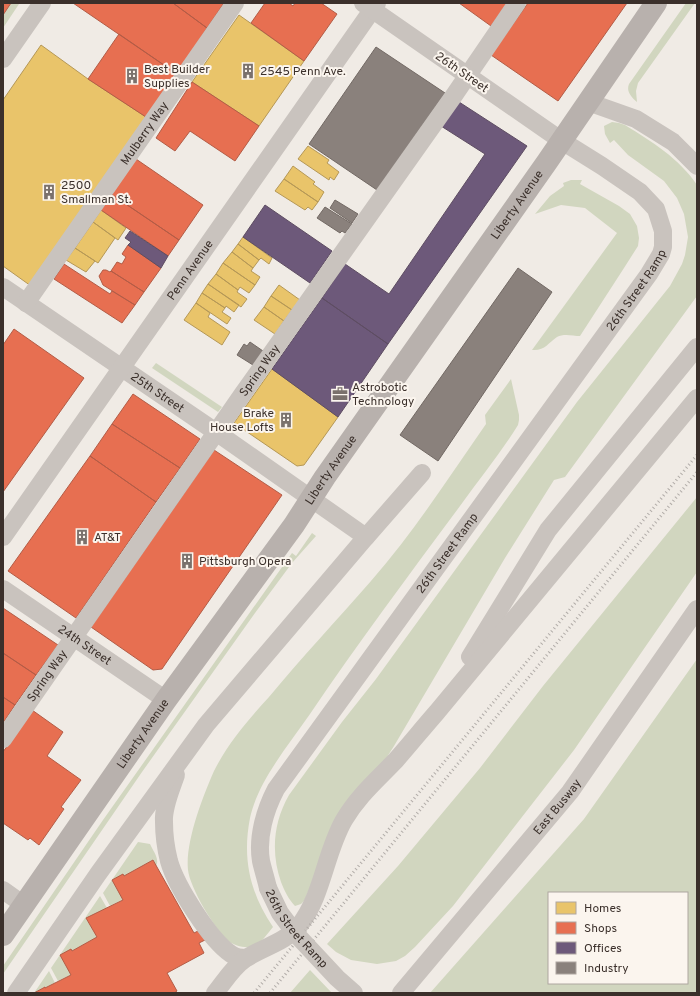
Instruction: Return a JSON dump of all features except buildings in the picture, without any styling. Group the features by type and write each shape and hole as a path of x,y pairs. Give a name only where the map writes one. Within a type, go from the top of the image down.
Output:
{"main road":[{"name":"Liberty Avenue","path":"3,935 166,700 290,530 656,3"}],"street":[{"path":"3,59 42,3"},
{"name":"Mulberry Way","path":"26,303 235,3"},
{"name":"Spring Way","path":"3,739 516,3"},
{"name":"26th Street","path":"371,5 467,75 562,140"},
{"name":"Penn Avenue","path":"3,537 371,5"},
{"path":"588,102 636,120 673,142 697,166"},
{"name":"26th Street Ramp","path":"354,993 337,978 295,933 280,913 268,888 261,861 261,836 266,814 276,789 641,285 661,254 663,247 663,231 656,209 640,192 562,140"},
{"name":"25th Street","path":"3,287 216,432 366,537"},
{"path":"437,712 548,530 697,347"},
{"path":"215,993 239,964 246,958 280,942 290,935 307,915 343,822 352,807 437,712 697,398"},
{"path":"16,993 98,874 206,724 422,473"},
{"name":"24th Street","path":"3,589 166,700"},
{"name":"East Busway","path":"401,993 570,792 697,609"},
{"path":"181,759 167,803 164,822 170,862 174,874 197,914 212,936 232,955 246,958"},
{"path":"3,890 24,905"}],"green space":[{"path":"11,3 19,4 3,28 3,15"},
{"path":"686,3 695,3 638,83 636,91 637,102 630,94 628,89 629,84"},
{"path":"612,122 625,125 664,151 690,175 697,185 697,296 565,477 554,480 505,558 394,746 325,854 304,901 295,906 287,895 281,882 275,849 277,827 289,795 342,722 376,679 577,402 670,286 682,264 688,237 684,214 677,198 664,181 628,155 614,140 610,143 605,134 604,126"},
{"path":"571,180 582,180 580,184 619,206 630,214 637,226 639,238 638,246 580,336 560,336 543,348 532,350 617,233 585,208 561,205 535,214 550,196 564,186 563,183"},
{"path":"156,363 222,407 218,412 152,368"},
{"path":"511,379 519,415 518,425 347,661 275,764 260,791 250,818 247,848 248,862 250,875 259,901 273,927 263,939 254,946 244,947 233,944 222,935 216,927 193,887 188,870 189,846 192,833 200,806 214,771 232,741 246,723 371,581 402,543 431,504 486,424 485,415"},
{"path":"697,497 697,572 574,750 453,906 415,947 405,956 396,961 377,964 351,960 336,952 327,944 398,866 480,768 543,686"},
{"path":"312,533 316,536 292,563 255,613 142,772 3,974 3,966 103,820 292,553 296,556"},
{"path":"697,659 697,993 430,993 584,819"},
{"path":"138,842 150,844 157,858 156,866 153,860 124,876 123,874 123,900 110,906 103,893"},
{"path":"100,896 107,908 86,918 97,937 72,951 71,975 58,981 51,968"},
{"path":"310,970 332,993 290,993"},
{"path":"49,971 55,983 34,993"}],"railway":[{"path":"254,993 697,455"},
{"path":"270,993 697,472"}],"place":[{"name":"2545 Penn Ave.","path":"248,71"},
{"name":"Best Builder Supplies","path":"132,76"},
{"name":"2500 Smallman St.","path":"49,192"},
{"name":"Astrobotic Technology","path":"340,394"},
{"name":"Brake House Lofts","path":"286,420"},
{"name":"AT&T","path":"82,537"},
{"name":"Pittsburgh Opera","path":"187,561"}]}
